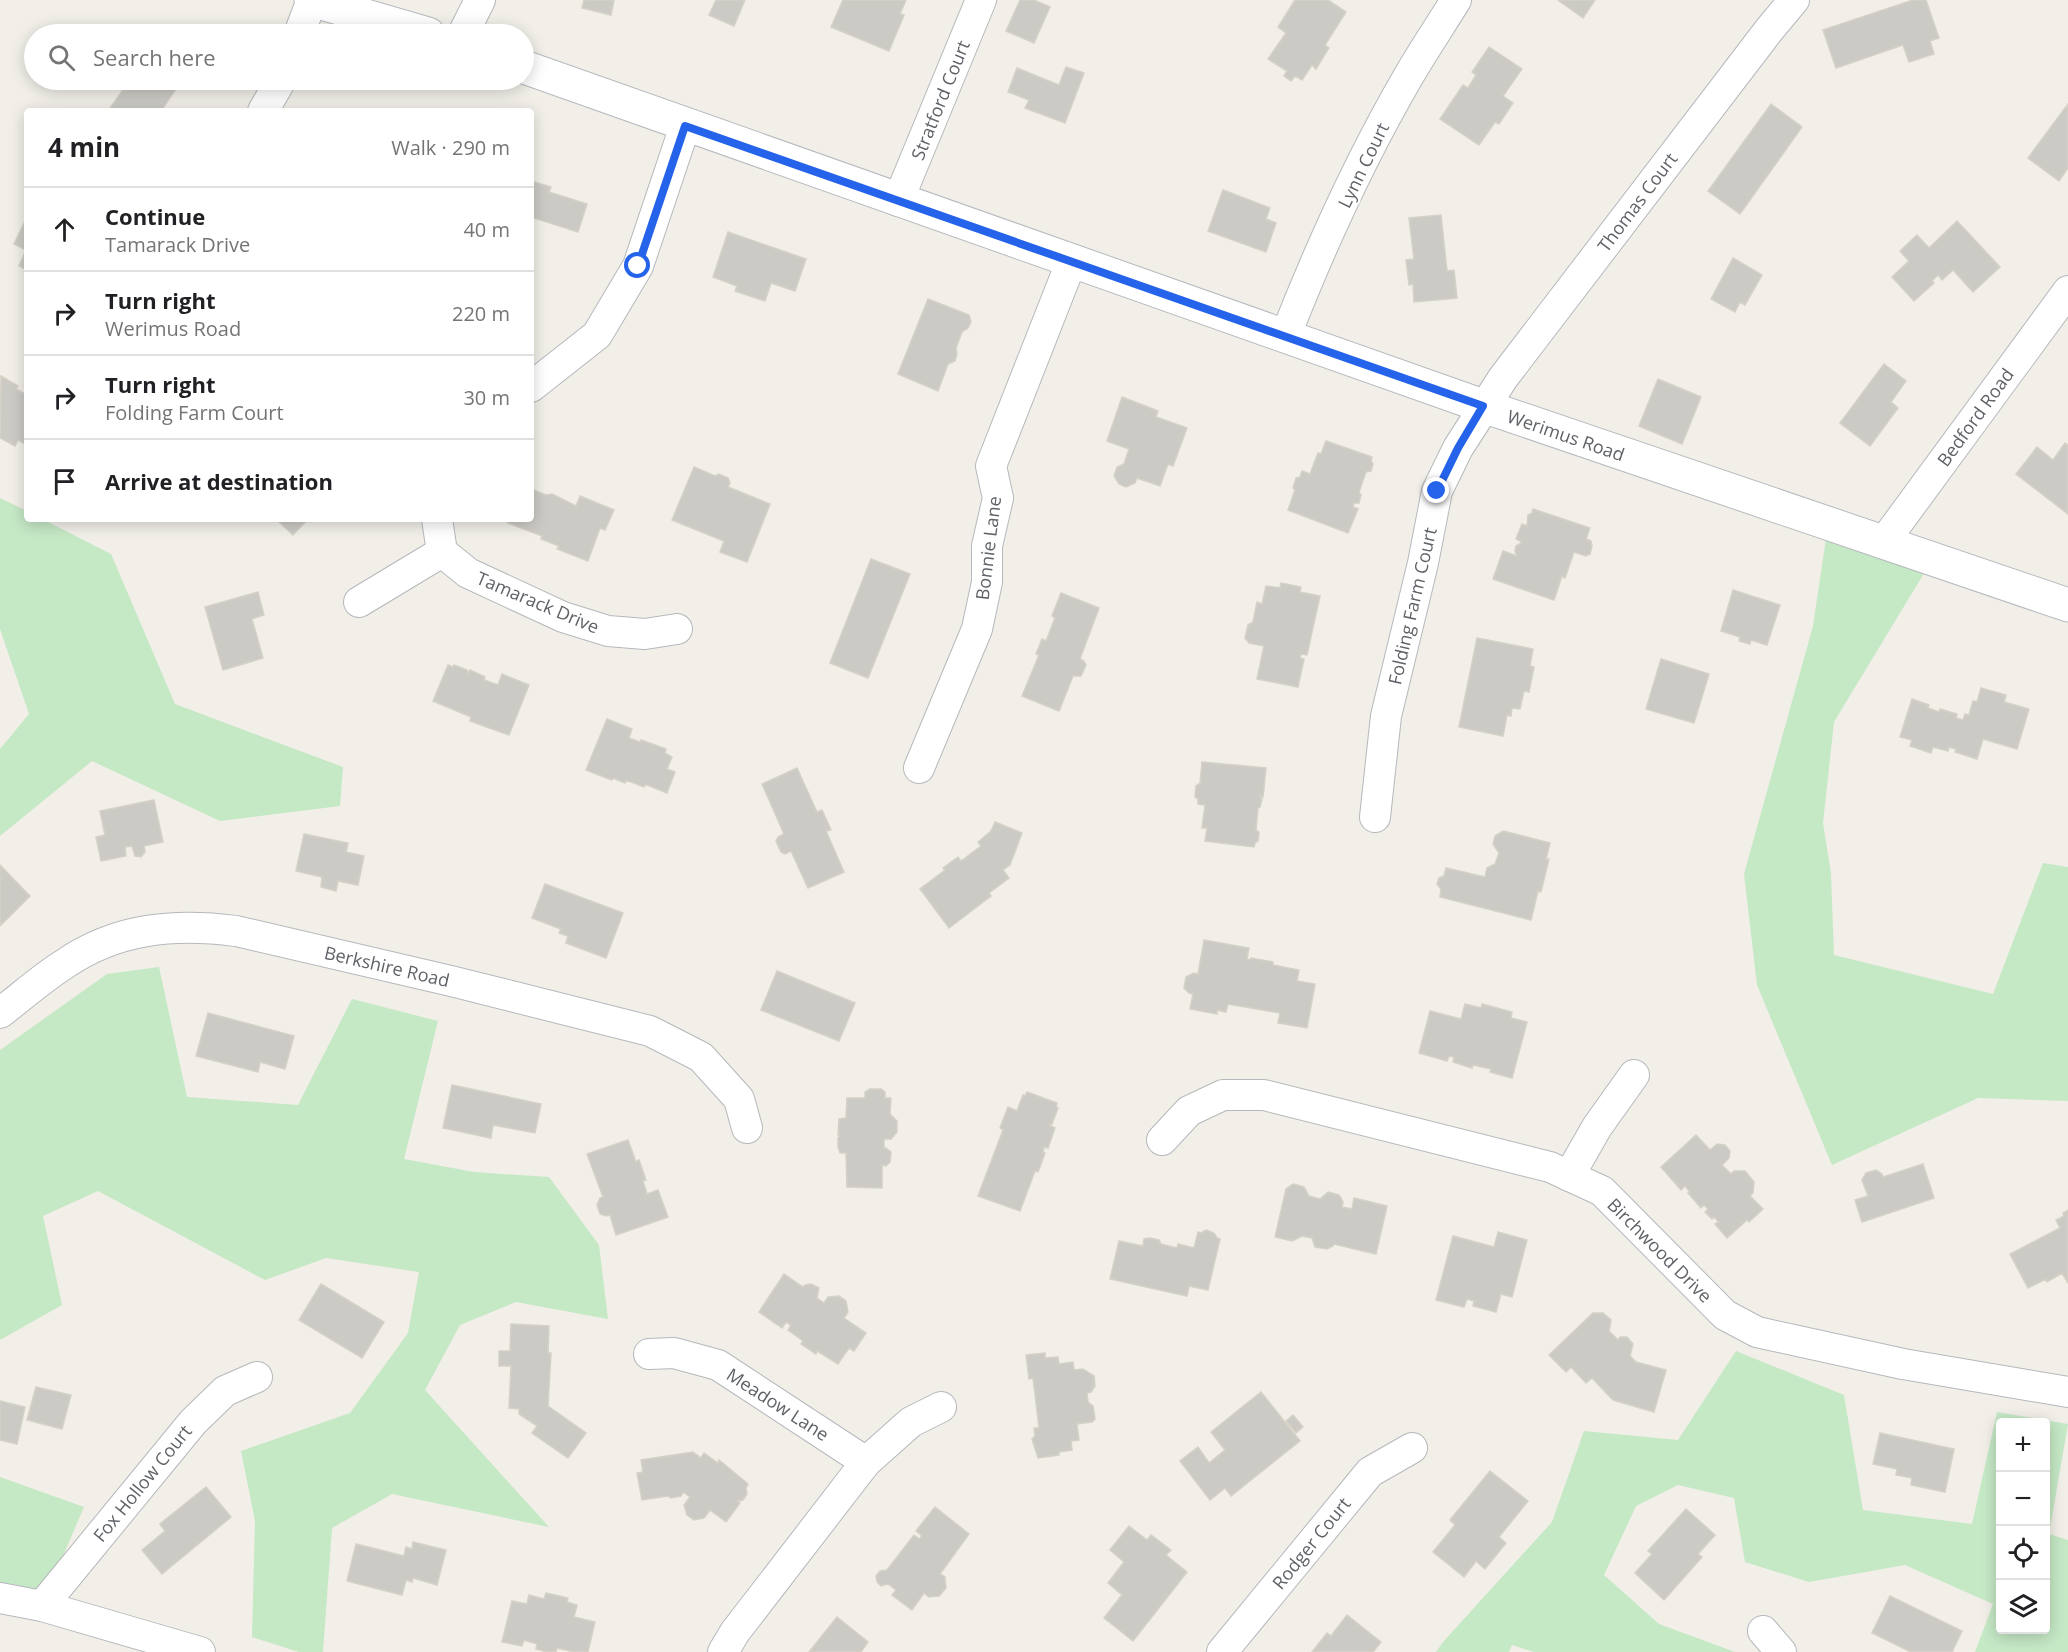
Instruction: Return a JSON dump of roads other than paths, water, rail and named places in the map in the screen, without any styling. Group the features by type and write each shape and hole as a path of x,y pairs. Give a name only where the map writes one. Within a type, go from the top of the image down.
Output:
{"main road":[{"path":"311,0 394,24"},
{"name":"Werimus Road","path":"534,71 685,126 1483,406 2068,605"}],"street":[{"path":"303,24 311,0"},
{"path":"469,24 480,0"},
{"name":"Stratford Court","path":"898,201 981,0"},
{"name":"Lynn Court","path":"1285,337 1305,285 1372,145 1408,77 1456,0"},
{"name":"Thomas Court","path":"1483,406 1794,0"},
{"path":"265,108 275,90"},
{"path":"534,385 597,335 638,266 685,126"},
{"name":"Bonnie Lane","path":"919,768 977,628 987,582 987,546 998,498 991,466 1072,260"},
{"name":"Bedford Road","path":"1882,543 2068,291"},
{"name":"Folding Farm Court","path":"1375,817 1386,716 1423,563 1437,491 1458,448 1483,406"},
{"path":"359,602 442,552 437,522"},
{"name":"Tamarack Drive","path":"442,552 468,573 563,617 608,631 645,634 677,629"},
{"name":"Berkshire Road","path":"0,1013 63,964 90,949 127,935 166,927 201,927 236,931 650,1031 701,1057 739,1099 747,1128"},
{"path":"1569,1176 1597,1127 1634,1075"},
{"name":"Birchwood Drive","path":"1162,1140 1189,1112 1223,1095 1264,1095 1550,1167 1602,1191 1725,1315 1757,1332 1903,1364 2068,1392"},
{"name":"Meadow Lane","path":"649,1354 674,1353 718,1365 866,1462"},
{"name":"Fox Hollow Court","path":"42,1606 193,1422 225,1391 256,1377"},
{"path":"723,1652 735,1632 866,1462 911,1422 941,1407"},
{"name":"Rodger Court","path":"1222,1652 1370,1472 1412,1448"},
{"path":"0,1598 42,1606 200,1652"}]}
